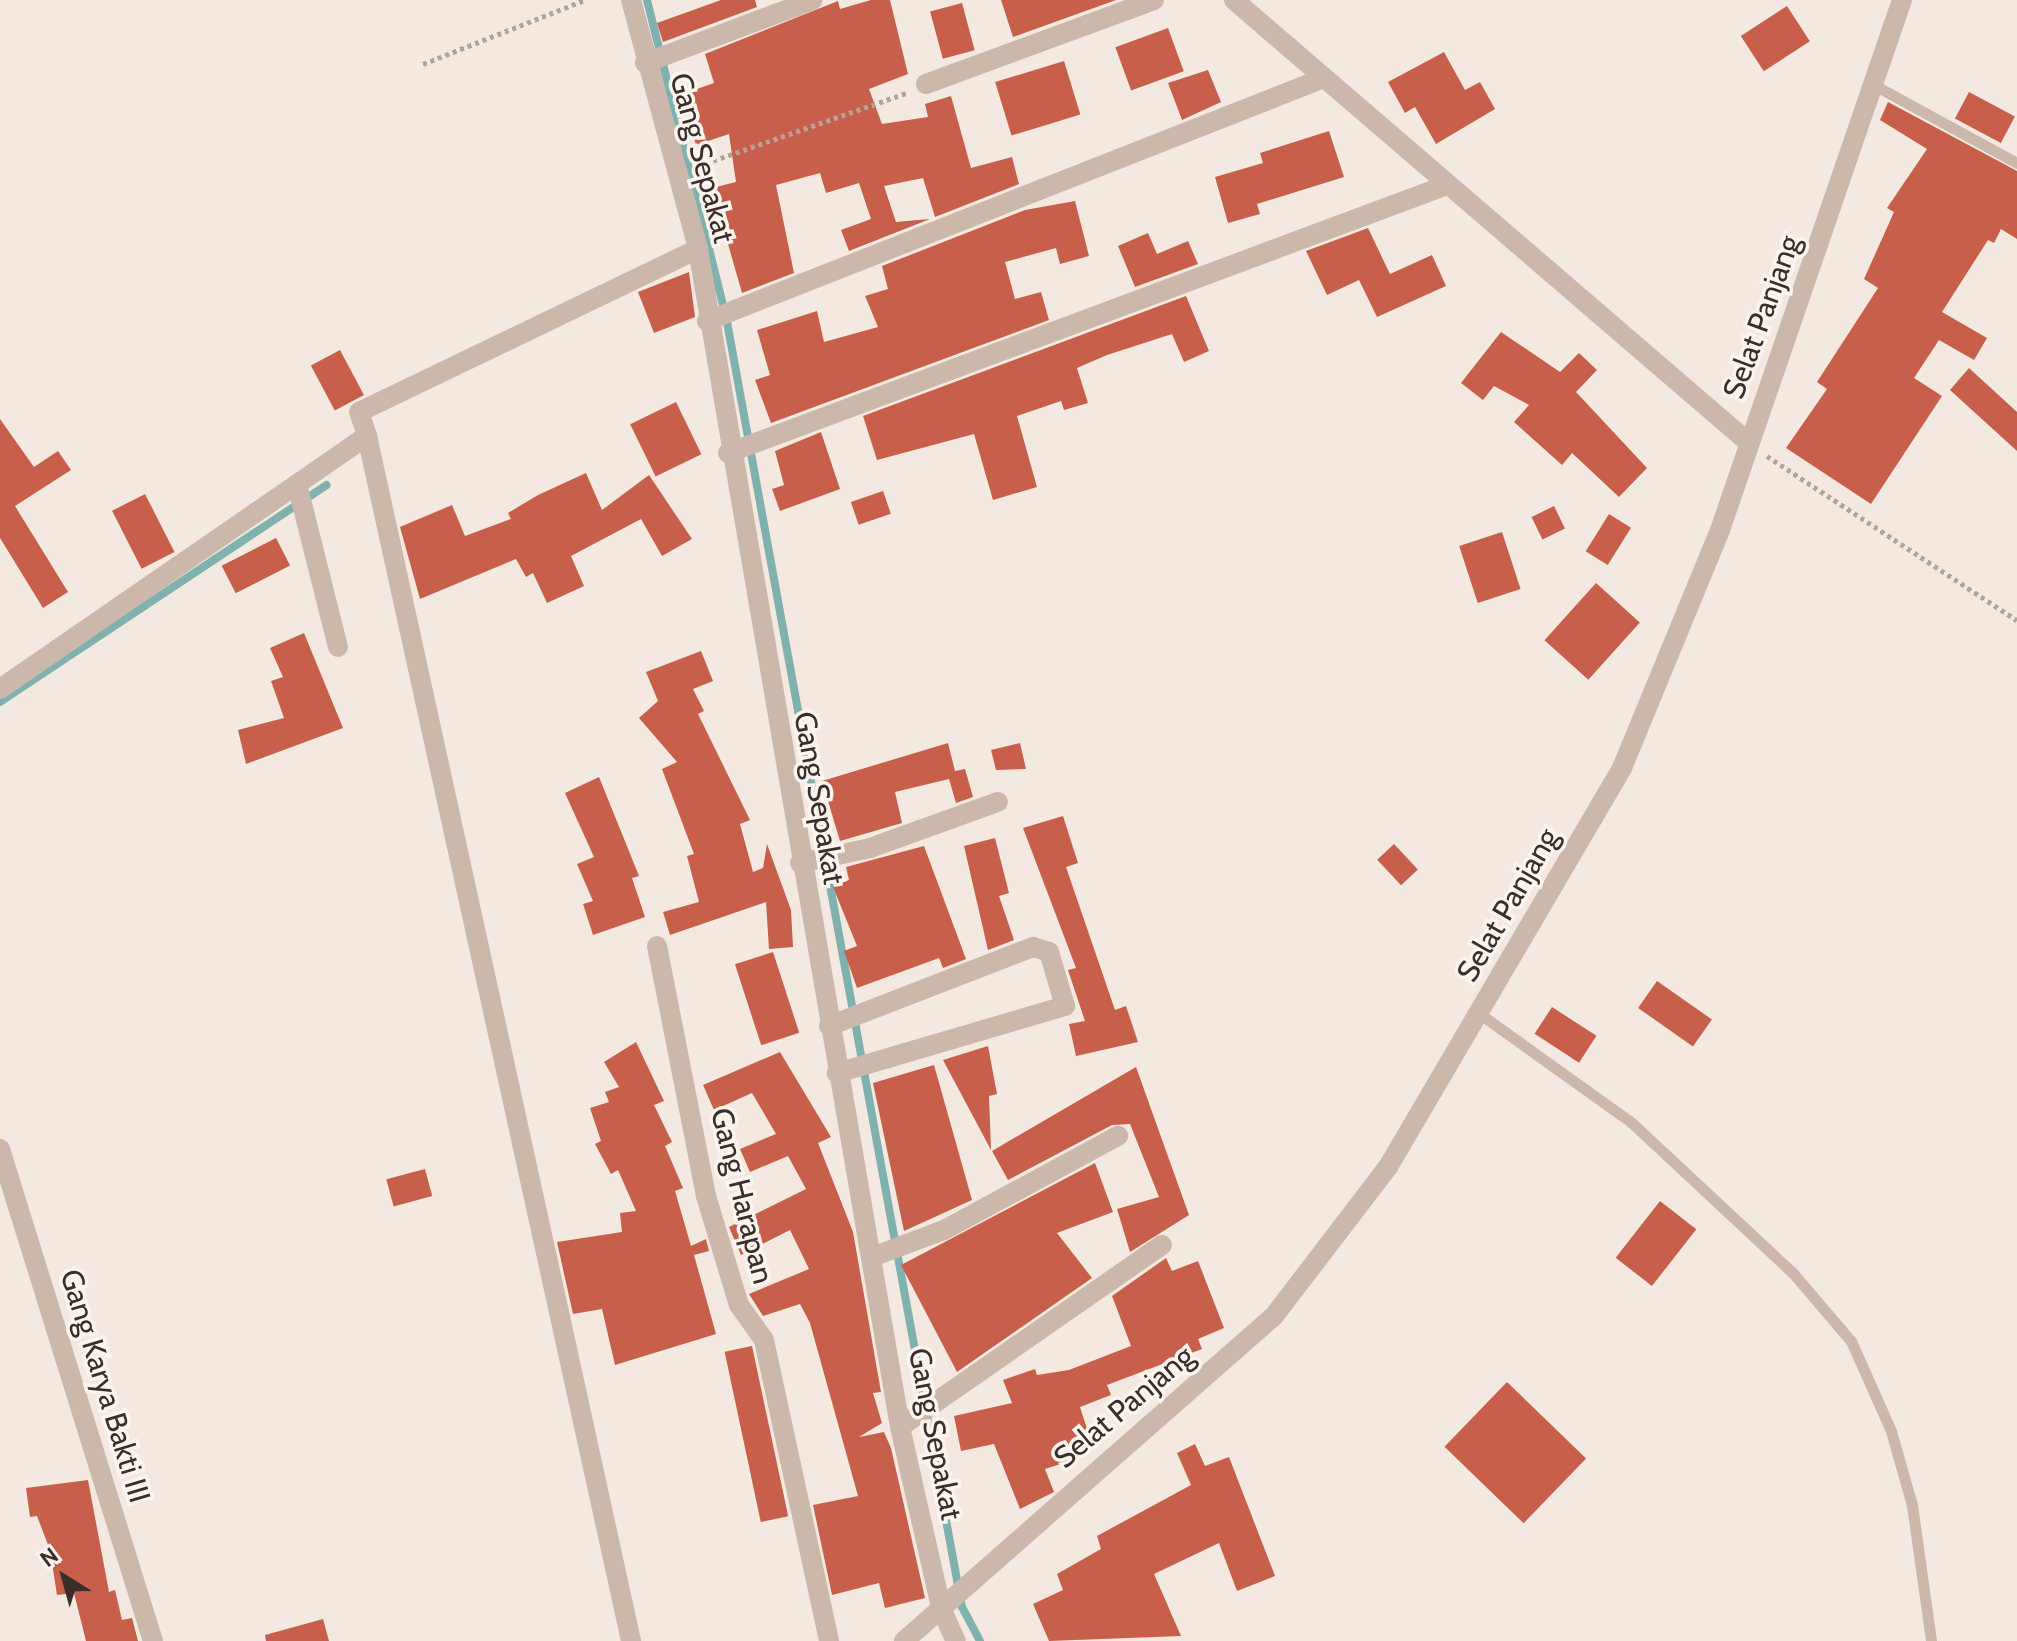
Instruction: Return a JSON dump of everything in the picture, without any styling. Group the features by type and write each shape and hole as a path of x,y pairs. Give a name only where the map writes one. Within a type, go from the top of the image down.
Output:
{"street":[{"name":"Gang Sepakat","path":"631,0 718,318 734,451 817,861 835,1024 887,1253 908,1422 944,1606 956,1641"},
{"path":"648,62 813,0"},
{"path":"926,84 1154,0"},
{"path":"1234,0 1749,443"},
{"name":"Selat Panjang","path":"904,1641 1274,1316 1388,1167 1622,768 1749,443 1902,0"},
{"path":"718,318 1324,78"},
{"path":"734,451 1447,185"},
{"path":"631,1641 367,436 359,412 698,249"},
{"path":"0,689 367,436"},
{"path":"297,484 338,647"},
{"path":"817,861 998,802"},
{"name":"Gang Harapan","path":"657,946 709,1208 739,1305 764,1340 829,1641"},
{"path":"835,1024 1033,947 1049,952 1065,1006 845,1069"},
{"path":"887,1253 1118,1136"},
{"name":"Gang Karya Bakti III","path":"0,1149 153,1641"},
{"path":"908,1422 1162,1245"}],"lane":[{"path":"1874,85 2017,163"},
{"path":"1480,1014 1632,1123 1792,1272 1851,1341 1891,1431 1912,1505 1931,1641"}],"path":[{"path":"423,64 585,0"},
{"path":"691,168 926,84"},
{"path":"1749,443 2017,620"}],"building":[{"path":"721,0 755,0 757,7 663,42 657,23"},
{"path":"871,0 890,0 908,74 869,89 882,124 928,117 925,104 951,96 971,168 1012,157 1019,184 935,217 923,178 884,186 896,222 930,219 849,251 841,230 871,219 859,183 826,193 820,173 776,185 794,273 742,293 712,188 736,182 729,134 696,145 680,95 714,83 705,54 838,1 840,9"},
{"path":"1001,0 1116,0 1013,37"},
{"path":"962,3 975,50 943,59 930,12"},
{"path":"1787,6 1810,41 1764,71 1741,36"},
{"path":"1168,28 1184,71 1131,90 1115,47"},
{"path":"1444,52 1465,90 1480,82 1495,109 1436,144 1415,107 1405,113 1388,82"},
{"path":"1064,61 1080,115 1012,136 995,82"},
{"path":"1208,70 1221,102 1182,120 1168,83"},
{"path":"1969,92 2015,116 2001,143 1955,118"},
{"path":"1888,102 2017,171 2017,239 2001,229 1994,243 1988,240 1942,312 1987,338 1974,360 1939,340 1914,378 1942,396 1871,504 1786,448 1827,389 1817,382 1878,288 1864,279 1894,212 1887,208 1927,149 1880,120"},
{"path":"1329,131 1344,177 1257,204 1260,214 1228,223 1215,177 1263,163 1260,153"},
{"path":"1075,201 1089,256 1060,264 1056,248 1005,262 1015,299 1041,292 1049,320 771,423 755,380 770,375 757,330 817,311 824,342 878,327 865,296 888,289 882,266 1025,210"},
{"path":"1368,228 1390,274 1432,255 1446,286 1377,317 1359,280 1327,295 1306,251"},
{"path":"1148,233 1157,254 1188,241 1198,264 1135,287 1118,246"},
{"path":"689,272 695,317 654,333 638,292"},
{"path":"1186,296 1209,351 1184,362 1172,334 1107,355 1077,368 1088,403 1064,410 1061,401 1017,416 1037,487 993,500 974,434 877,460 863,416"},
{"path":"1501,332 1560,372 1579,353 1597,370 1576,392 1647,468 1619,497 1572,453 1562,465 1514,422 1529,405 1494,386 1483,400 1461,383"},
{"path":"340,350 364,395 335,411 311,365"},
{"path":"1969,368 2017,412 2017,451 1950,390"},
{"path":"676,402 701,454 656,476 630,424"},
{"path":"0,419 34,467 58,451 71,470 15,506 68,592 43,608 0,538"},
{"path":"821,432 840,489 780,511 772,489 784,485 775,451"},
{"path":"586,473 602,510 649,475 692,539 662,556 641,519 571,556 584,586 547,603 533,573 526,577 516,559 420,599 400,527 452,505 465,536 511,519 508,513"},
{"path":"883,491 891,514 859,525 851,502"},
{"path":"145,494 175,552 142,569 112,511"},
{"path":"1554,506 1565,528 1542,539 1532,517"},
{"path":"1609,514 1631,528 1608,565 1586,551"},
{"path":"1502,532 1521,589 1478,603 1459,546"},
{"path":"276,538 290,566 236,593 222,566"},
{"path":"1596,583 1640,622 1588,680 1544,640"},
{"path":"304,633 343,728 246,764 238,730 284,718 271,681 283,677 270,648"},
{"path":"701,651 713,681 693,689 704,711 698,714 750,820 740,824 753,872 763,868 767,844 791,910 793,947 769,949 766,902 670,935 663,912 699,902 687,856 694,854 662,769 677,762 639,718 658,701 646,672"},
{"path":"948,743 955,771 965,769 973,797 956,803 949,779 895,792 902,823 840,841 822,781"},
{"path":"1020,743 1026,769 996,770 991,750"},
{"path":"599,777 639,876 632,878 645,917 593,935 583,904 593,901 577,864 594,857 565,793"},
{"path":"1063,816 1078,863 1066,867 1115,1010 1126,1006 1138,1042 1076,1056 1069,1024 1085,1021 1068,970 1076,968 1023,828"},
{"path":"995,838 1009,893 999,896 1014,940 988,950 964,846"},
{"path":"1394,844 1418,870 1401,885 1377,860"},
{"path":"924,846 966,959 943,968 939,958 857,988 844,951 857,946 833,887 849,880 846,867"},
{"path":"773,952 799,1033 761,1045 735,964"},
{"path":"1657,981 1712,1019 1693,1046 1638,1008"},
{"path":"1552,1007 1596,1036 1579,1063 1535,1034"},
{"path":"636,1042 664,1101 654,1105 672,1142 665,1146 683,1188 675,1191 691,1246 706,1239 709,1251 694,1255 716,1334 615,1365 602,1309 573,1314 557,1242 622,1232 620,1213 636,1211 618,1170 611,1174 595,1144 601,1141 590,1108 609,1102 605,1092 619,1087 604,1062"},
{"path":"988,1046 997,1094 989,1096 991,1150 943,1060"},
{"path":"780,1052 831,1137 818,1143 853,1232 881,1392 873,1393 882,1423 859,1437 884,1432 891,1448 925,1598 885,1608 879,1583 832,1595 813,1505 858,1496 810,1323 800,1304 763,1316 749,1294 809,1269 790,1230 741,1255 729,1227 806,1189 788,1156 750,1172 740,1149 776,1134 752,1093 714,1110 703,1085"},
{"path":"934,1065 972,1200 904,1231 873,1083"},
{"path":"1136,1067 1189,1215 1130,1252 1117,1209 1159,1197 1130,1124 1112,1125 1008,1180 992,1151"},
{"path":"1095,1163 1113,1212 1057,1233 1092,1278 957,1372 901,1265"},
{"path":"425,1169 432,1196 394,1206 386,1179"},
{"path":"1660,1201 1696,1229 1652,1286 1616,1258"},
{"path":"1166,1258 1172,1271 1198,1261 1224,1328 1198,1339 1202,1349 1107,1385 1111,1395 1080,1407 1091,1441 1063,1449 1067,1462 1045,1469 1054,1492 1020,1509 994,1444 961,1451 954,1416 1012,1403 1003,1380 1035,1369 1037,1375 1069,1370 1131,1346 1112,1296"},
{"path":"752,1346 788,1516 761,1522 725,1352"},
{"path":"1507,1382 1586,1458 1524,1523 1444,1447"},
{"path":"1195,1444 1205,1466 1229,1457 1275,1576 1237,1591 1219,1543 1154,1574 1181,1636 1049,1641 1033,1604 1063,1590 1057,1574 1101,1549 1097,1536 1191,1485 1177,1453"},
{"path":"88,1480 109,1592 115,1590 122,1620 132,1618 138,1641 86,1641 74,1593 57,1595 50,1550 37,1516 30,1517 26,1488"},
{"path":"323,1619 329,1641 266,1641 265,1635"}],"waterway":[{"path":"647,0 727,322 962,1607 980,1641"},
{"path":"0,702 326,485"}]}
